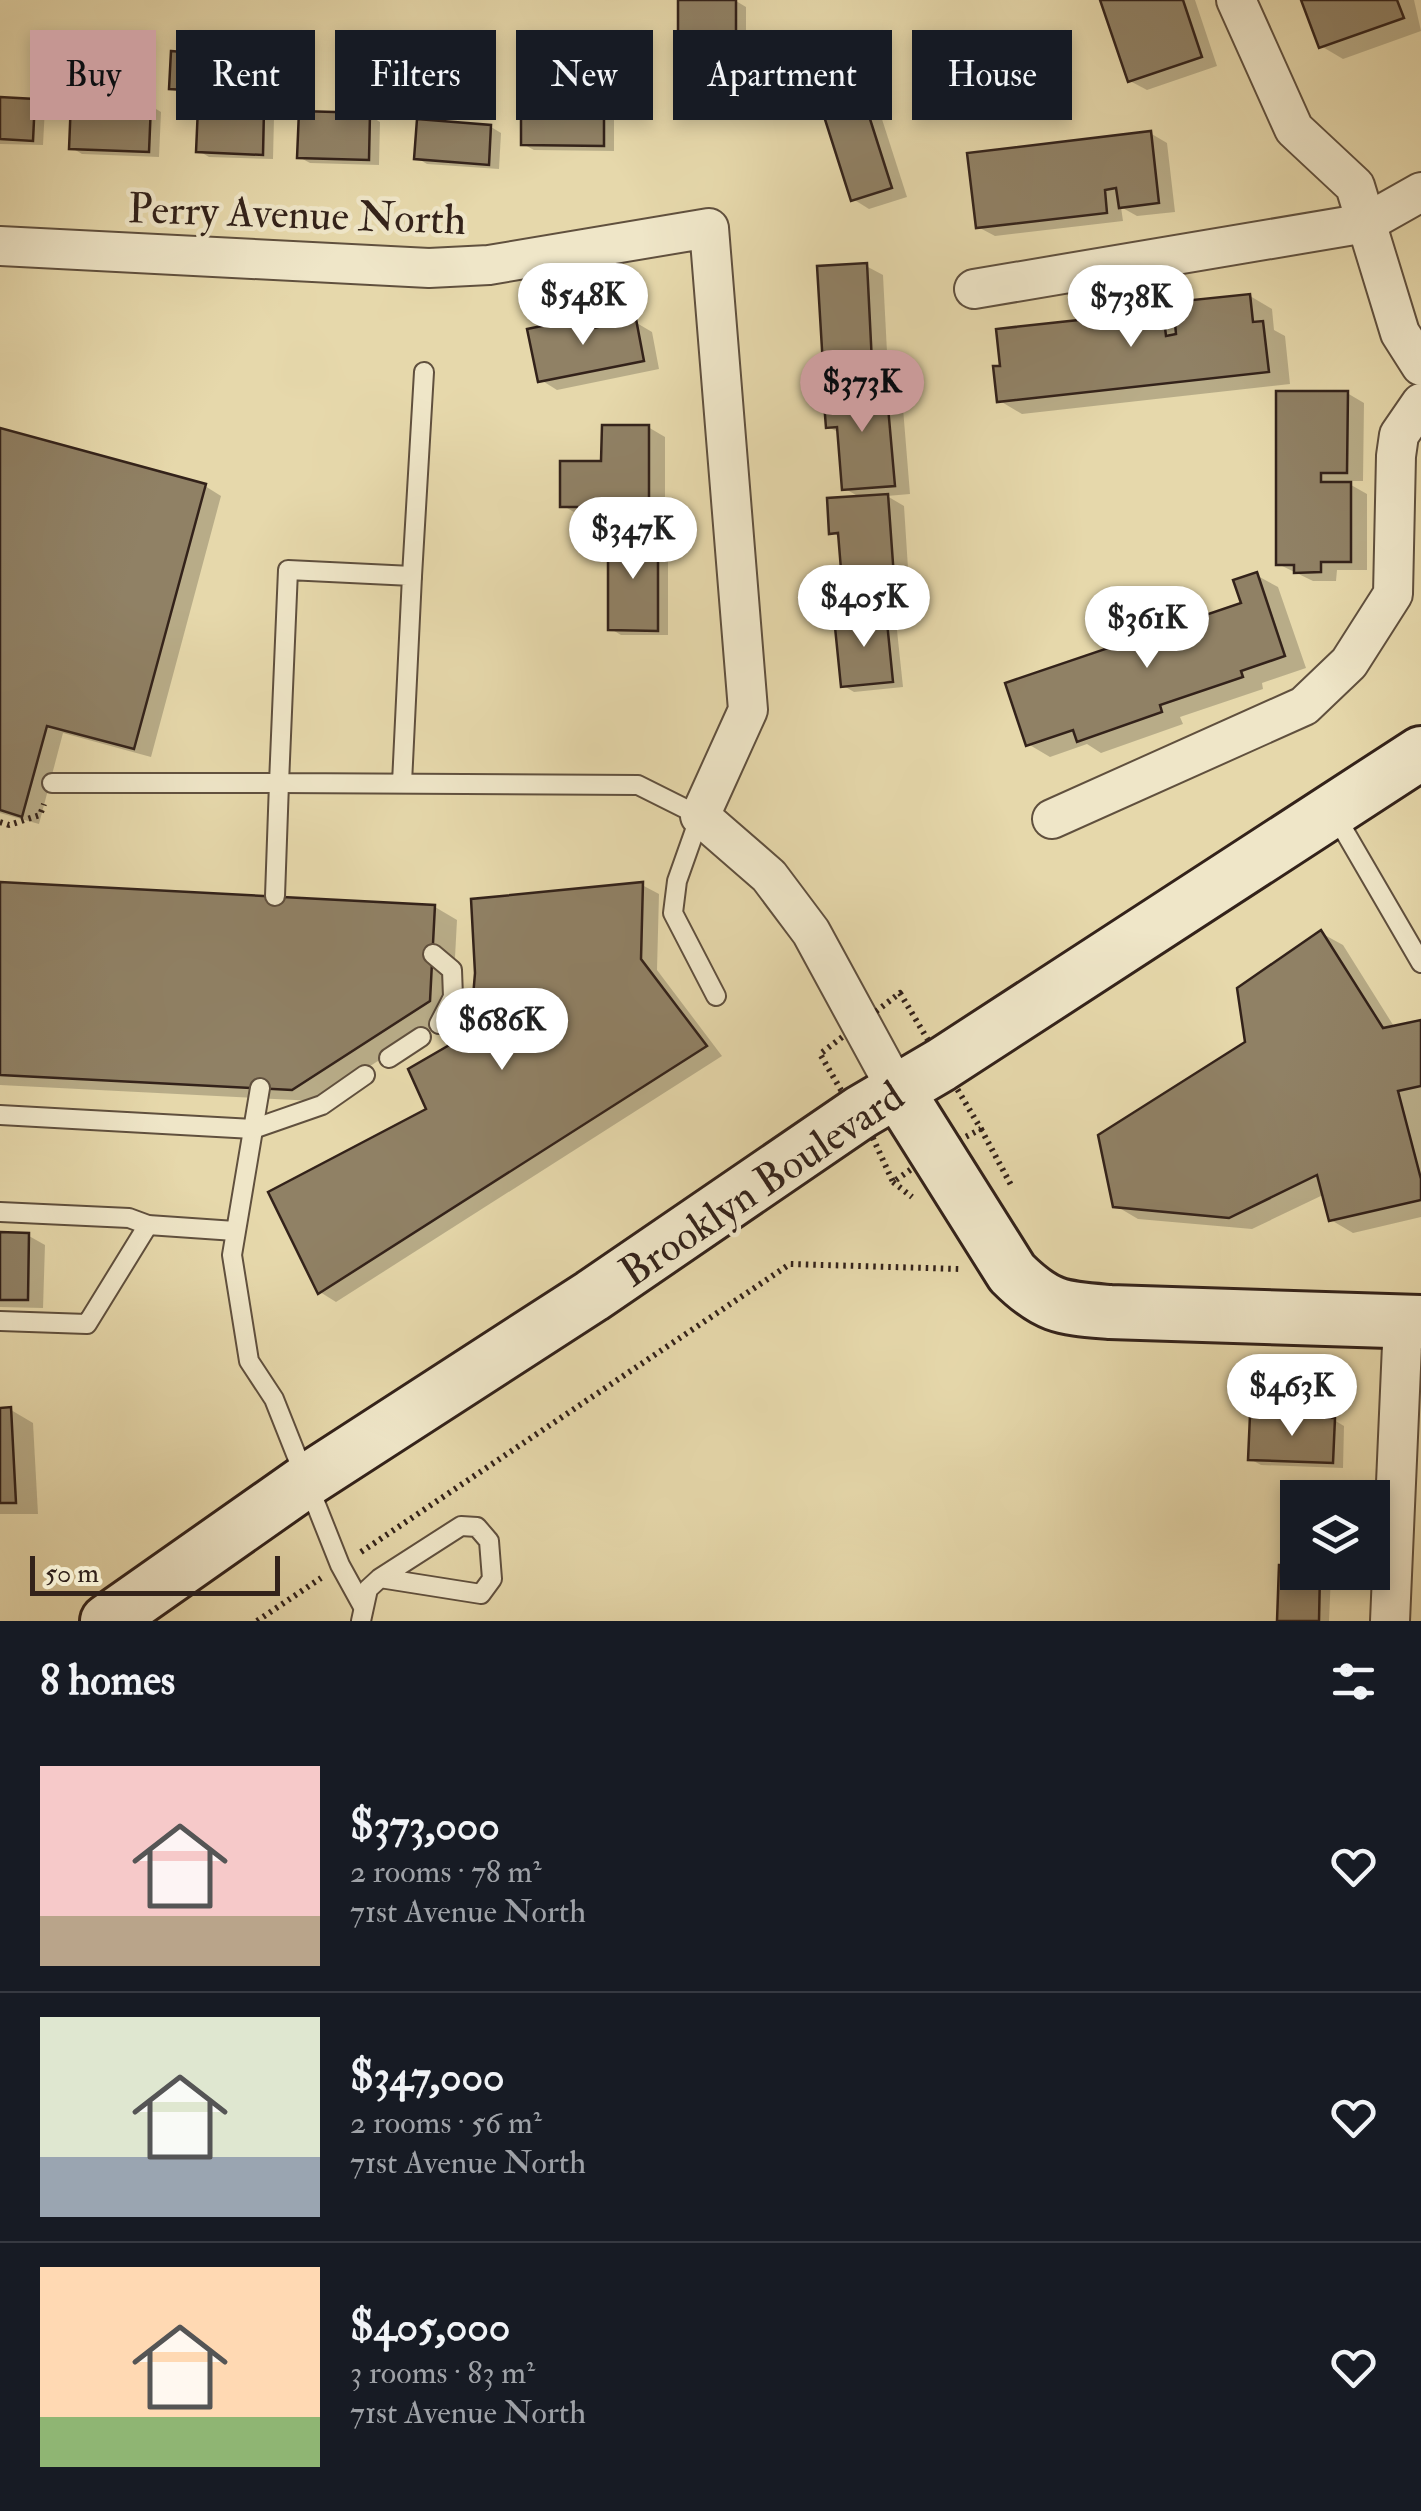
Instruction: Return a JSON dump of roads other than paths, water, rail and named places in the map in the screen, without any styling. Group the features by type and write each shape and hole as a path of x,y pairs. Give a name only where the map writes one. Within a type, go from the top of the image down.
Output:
{"main road":[{"name":"Brooklyn Boulevard","path":"107,1621 309,1478 592,1296 897,1090 1421,753"},
{"path":"897,1090 1012,1273 1038,1298 1060,1308 1412,1322"}],"street":[{"path":"1236,0 1294,129 1355,186 1400,333 1421,366"},
{"path":"974,290 1366,222 1421,192"},
{"name":"Perry Avenue North","path":"0,246 429,268 489,265 709,228 748,710 700,816"},
{"path":"1052,819 1304,706 1328,686 1393,594 1399,434 1421,404"},
{"path":"700,816 769,876 811,932 897,1090"},
{"path":"1390,1621 1412,1322"}],"lane":[{"path":"402,783 424,372"},
{"path":"275,896 288,570 412,576"},
{"path":"52,784 638,785 700,816 677,881 673,913 716,996"},
{"path":"1332,810 1421,963"},
{"path":"433,954 452,970 454,997 439,1024"},
{"path":"389,1058 421,1036"},
{"path":"0,1115 252,1129 322,1105 366,1075"},
{"path":"260,1088 232,1254 249,1361 274,1399 361,1613"},
{"path":"0,1212 129,1218 148,1225 235,1232"},
{"path":"0,1321 87,1324 148,1225"},
{"path":"361,1613 380,1578 461,1526 477,1528 489,1541 492,1580 481,1594 380,1578"}]}
